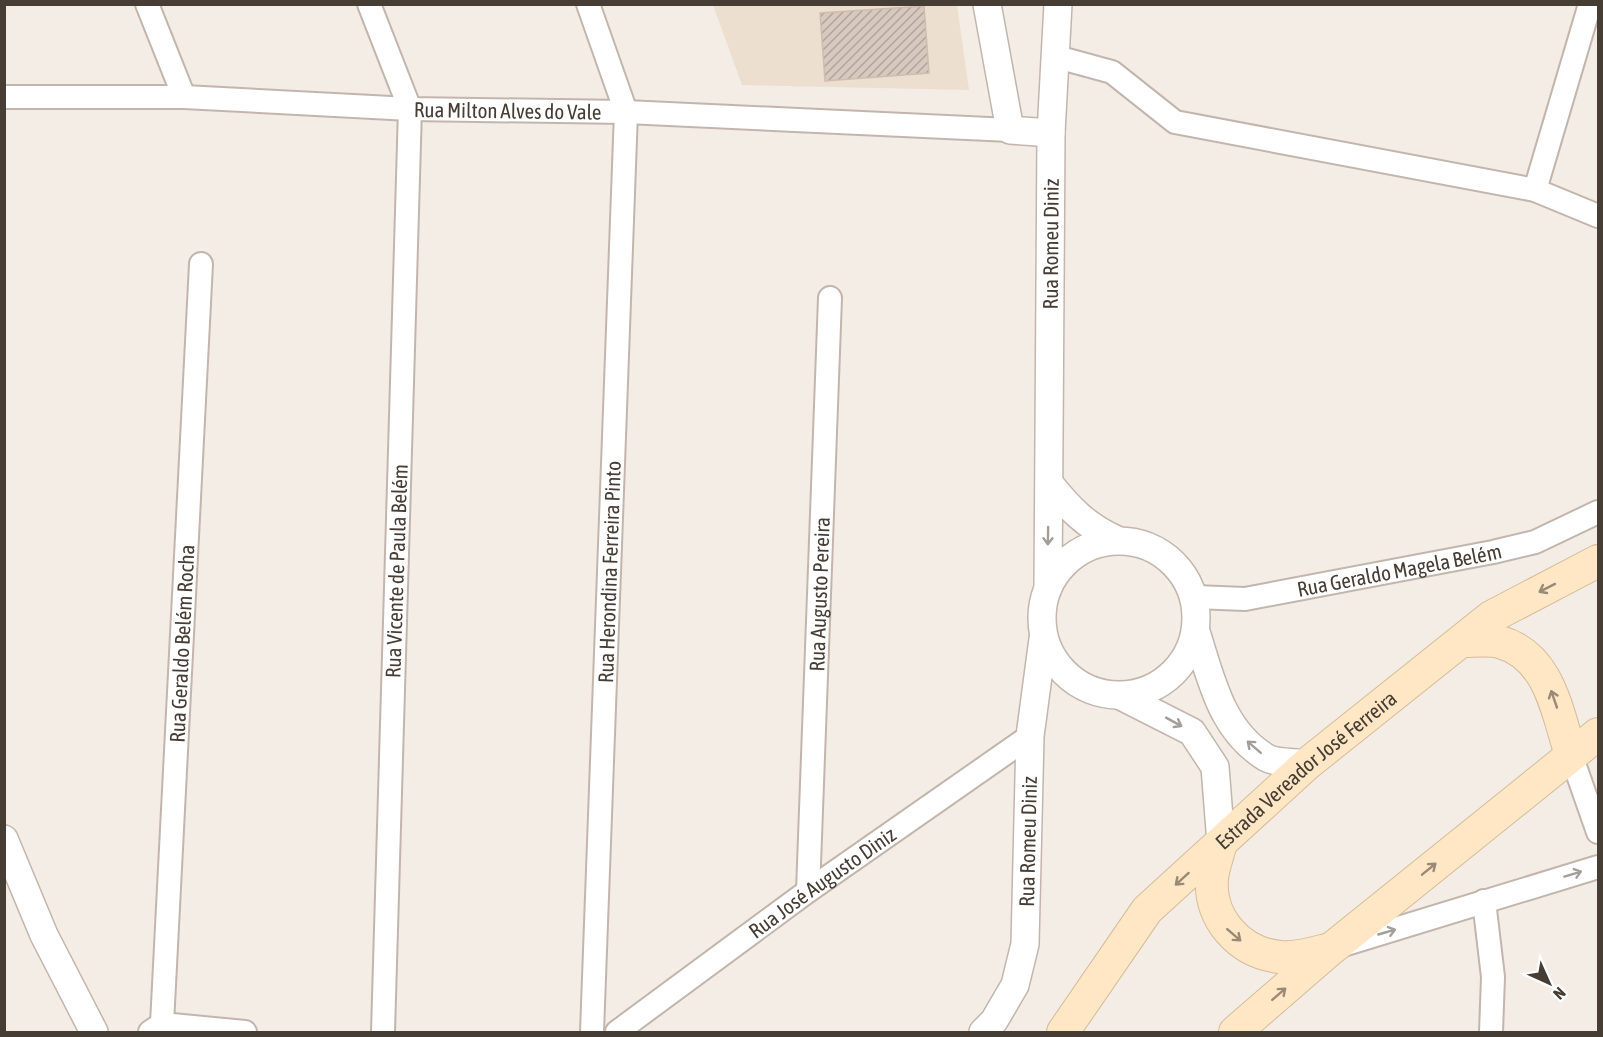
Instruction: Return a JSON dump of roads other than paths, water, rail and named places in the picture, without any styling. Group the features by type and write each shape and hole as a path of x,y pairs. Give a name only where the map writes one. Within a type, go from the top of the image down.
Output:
{"main road":[{"name":"Estrada Vereador José Ferreira","path":"1063,1032 1147,910 1307,764 1491,617 1599,561"},
{"path":"1462,641 1499,641 1526,655 1540,669 1553,693 1571,754"},
{"path":"1235,1032 1330,949 1571,754 1599,734"},
{"path":"1221,843 1212,879 1214,905 1223,925 1235,938 1264,954 1282,958 1330,949"}],"street":[{"path":"147,4 184,97"},
{"path":"369,4 410,108"},
{"path":"588,4 626,112"},
{"path":"987,4 1010,130 1051,133"},
{"name":"Rua Romeu Diniz","path":"1048,588 1051,133 1057,57 1058,4"},
{"path":"1535,190 1590,4"},
{"path":"1057,57 1112,72 1175,122 1535,190 1599,216"},
{"name":"Rua Milton Alves do Vale","path":"4,97 184,97 410,108 626,112 1010,130"},
{"name":"Rua Vicente de Paula Belém","path":"383,1032 410,108"},
{"name":"Rua Herondina Ferreira Pinto","path":"592,1032 626,112"},
{"name":"Rua Geraldo Belém Rocha","path":"156,1028 201,264"},
{"name":"Rua Augusto Pereira","path":"808,891 830,298"},
{"path":"1049,483 1074,514 1095,530 1115,539 1150,546 1178,566 1195,597 1196,632 1215,692 1232,728 1268,759 1307,764"},
{"name":"Rua Geraldo Magela Belém","path":"1195,597 1245,599 1493,552 1535,542 1599,512"},
{"path":"1115,539 1082,548 1055,571 1048,588 1043,639 1059,669 1087,690 1121,696 1192,732 1215,767 1221,843"},
{"path":"1121,696 1155,687 1173,672 1182,664 1196,632"},
{"name":"Rua Romeu Diniz","path":"984,1032 994,1021 1015,985 1025,944 1030,736 1043,639"},
{"path":"1037,692 1059,669"},
{"name":"Rua José Augusto Diniz","path":"617,1032 808,891 1030,736"},
{"path":"1571,754 1599,832"},
{"path":"4,839 44,935 94,1032"},
{"path":"1330,949 1599,867"},
{"path":"1484,901 1493,977 1491,1032"},
{"path":"156,1028 245,1032"}]}
